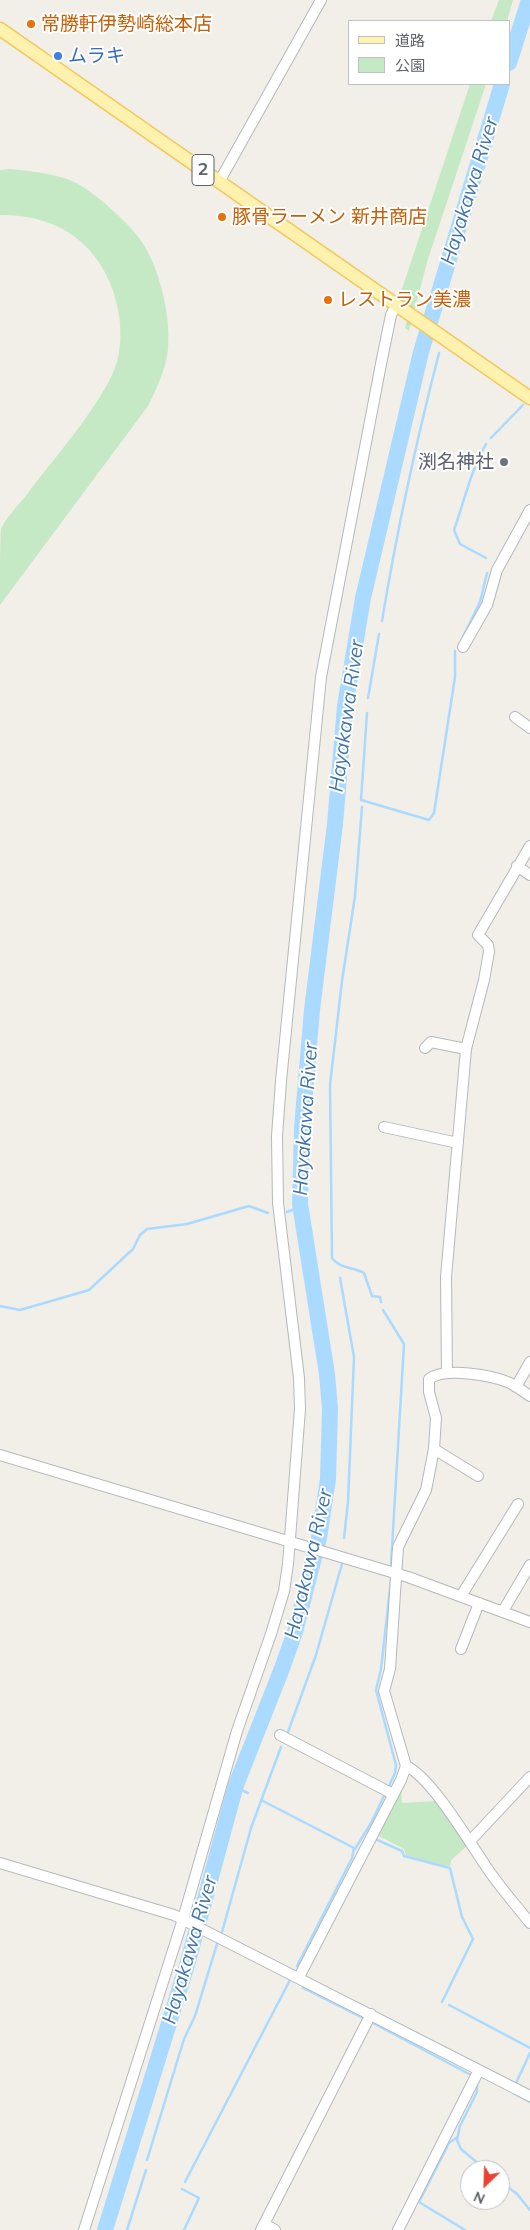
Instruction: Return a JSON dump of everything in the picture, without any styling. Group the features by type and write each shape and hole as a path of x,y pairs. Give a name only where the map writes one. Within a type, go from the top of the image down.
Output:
{"main road":[{"name":"2","path":"0,29 530,398"}],"street":[{"path":"219,182 321,0"},
{"path":"84,2230 185,1920 237,1731 284,1591 294,1542 300,1409 298,1368 279,1212 277,1136 281,1082 321,677 391,315 401,308"},
{"path":"462,647 487,605 497,570 530,510"},
{"path":"515,717 530,728"},
{"path":"447,1373 446,1277 466,1049 484,980 489,952 488,945 478,935 530,846"},
{"path":"517,866 530,875"},
{"path":"425,1048 431,1042 466,1049"},
{"path":"384,1127 458,1143"},
{"path":"517,1385 530,1362"},
{"path":"299,1977 406,1766 384,1691 390,1669 398,1547 426,1490 434,1449 436,1418 428,1384 432,1377 447,1373 508,1382 517,1385 530,1396"},
{"path":"517,1385 530,1383"},
{"path":"434,1449 478,1476"},
{"path":"0,1455 397,1574 530,1622"},
{"path":"461,1596 518,1504"},
{"path":"502,1611 530,1565"},
{"path":"461,1649 479,1603"},
{"path":"280,1735 393,1794"},
{"path":"406,1766 413,1769 432,1792 530,1923"},
{"path":"470,1841 530,1777"},
{"path":"0,1863 185,1920 530,2096"},
{"path":"275,2230 263,2227 371,2014"},
{"path":"398,2230 479,2070"}],"green space":[{"path":"499,0 513,0 507,20 491,20"},
{"path":"470,85 486,85 428,259 409,331 405,328 411,307 399,298"},
{"path":"10,169 46,174 72,181 98,198 138,236 154,266 163,294 168,323 168,349 163,371 148,406 0,605 0,553 3,524 92,409 113,373 120,346 120,320 115,295 105,272 89,250 79,240 55,225 28,217 0,215 0,170"},
{"path":"401,1786 402,1803 437,1801 467,1846 451,1860 450,1866 426,1862 406,1855 404,1849 375,1834"}],"waterway":[{"name":"Hayakawa River","path":"510,60 529,0"},
{"name":"Hayakawa River","path":"105,2230 187,1965 236,1785 295,1632 319,1538 328,1479 330,1409 327,1374 300,1204 302,1128 312,1010 335,824 345,706 363,598 421,352 502,85"},
{"path":"382,621 394,553 422,420 439,353"},
{"path":"491,438 523,405"},
{"path":"486,444 472,475 454,530 460,544 486,558"},
{"path":"462,639 480,602 487,573"},
{"path":"368,698 379,634"},
{"path":"367,713 361,800 429,820 434,813 455,677 455,651"},
{"path":"362,807 355,896 342,981 330,1085 332,1258 343,1266 364,1273 372,1296 380,1297 381,1302"},
{"path":"0,1306 20,1310 89,1290 133,1249 140,1235 147,1229 187,1224 249,1206 268,1213"},
{"path":"287,1212 300,1207"},
{"path":"340,1278 354,1357 348,1502 344,1538"},
{"path":"383,1310 404,1344 391,1565"},
{"path":"288,1732 316,1655 342,1564"},
{"path":"389,1786 395,1773 396,1765 376,1690 381,1669 391,1580"},
{"path":"222,1932 251,1828 281,1747"},
{"path":"235,1787 248,1793"},
{"path":"355,1849 371,1823 384,1796"},
{"path":"261,1800 354,1848 352,1858 297,1966"},
{"path":"375,1839 402,1851 404,1856 450,1868 462,1917 473,1939 442,2002"},
{"path":"147,2160 184,2039 195,2016 217,1944"},
{"path":"185,2182 290,1980"},
{"path":"303,1988 363,2018"},
{"path":"449,2005 530,2048"},
{"path":"373,2023 469,2074"},
{"path":"516,2083 530,2053"},
{"path":"474,2160 461,2149 457,2140 460,2126 477,2092 477,2086"},
{"path":"513,2093 530,2102"},
{"path":"456,2138 449,2143 419,2202 465,2230"},
{"path":"127,2230 146,2170"},
{"path":"182,2189 199,2198 184,2230"},
{"path":"510,2189 530,2210"}],"place":[{"name":"常勝軒伊勢崎総本店","path":"31,24"},
{"name":"ムラキ","path":"58,56"},
{"name":"豚骨ラーメン 新井商店","path":"222,217"},
{"name":"レストラン美濃","path":"328,300"},
{"name":"渕名神社","path":"504,462"}]}
